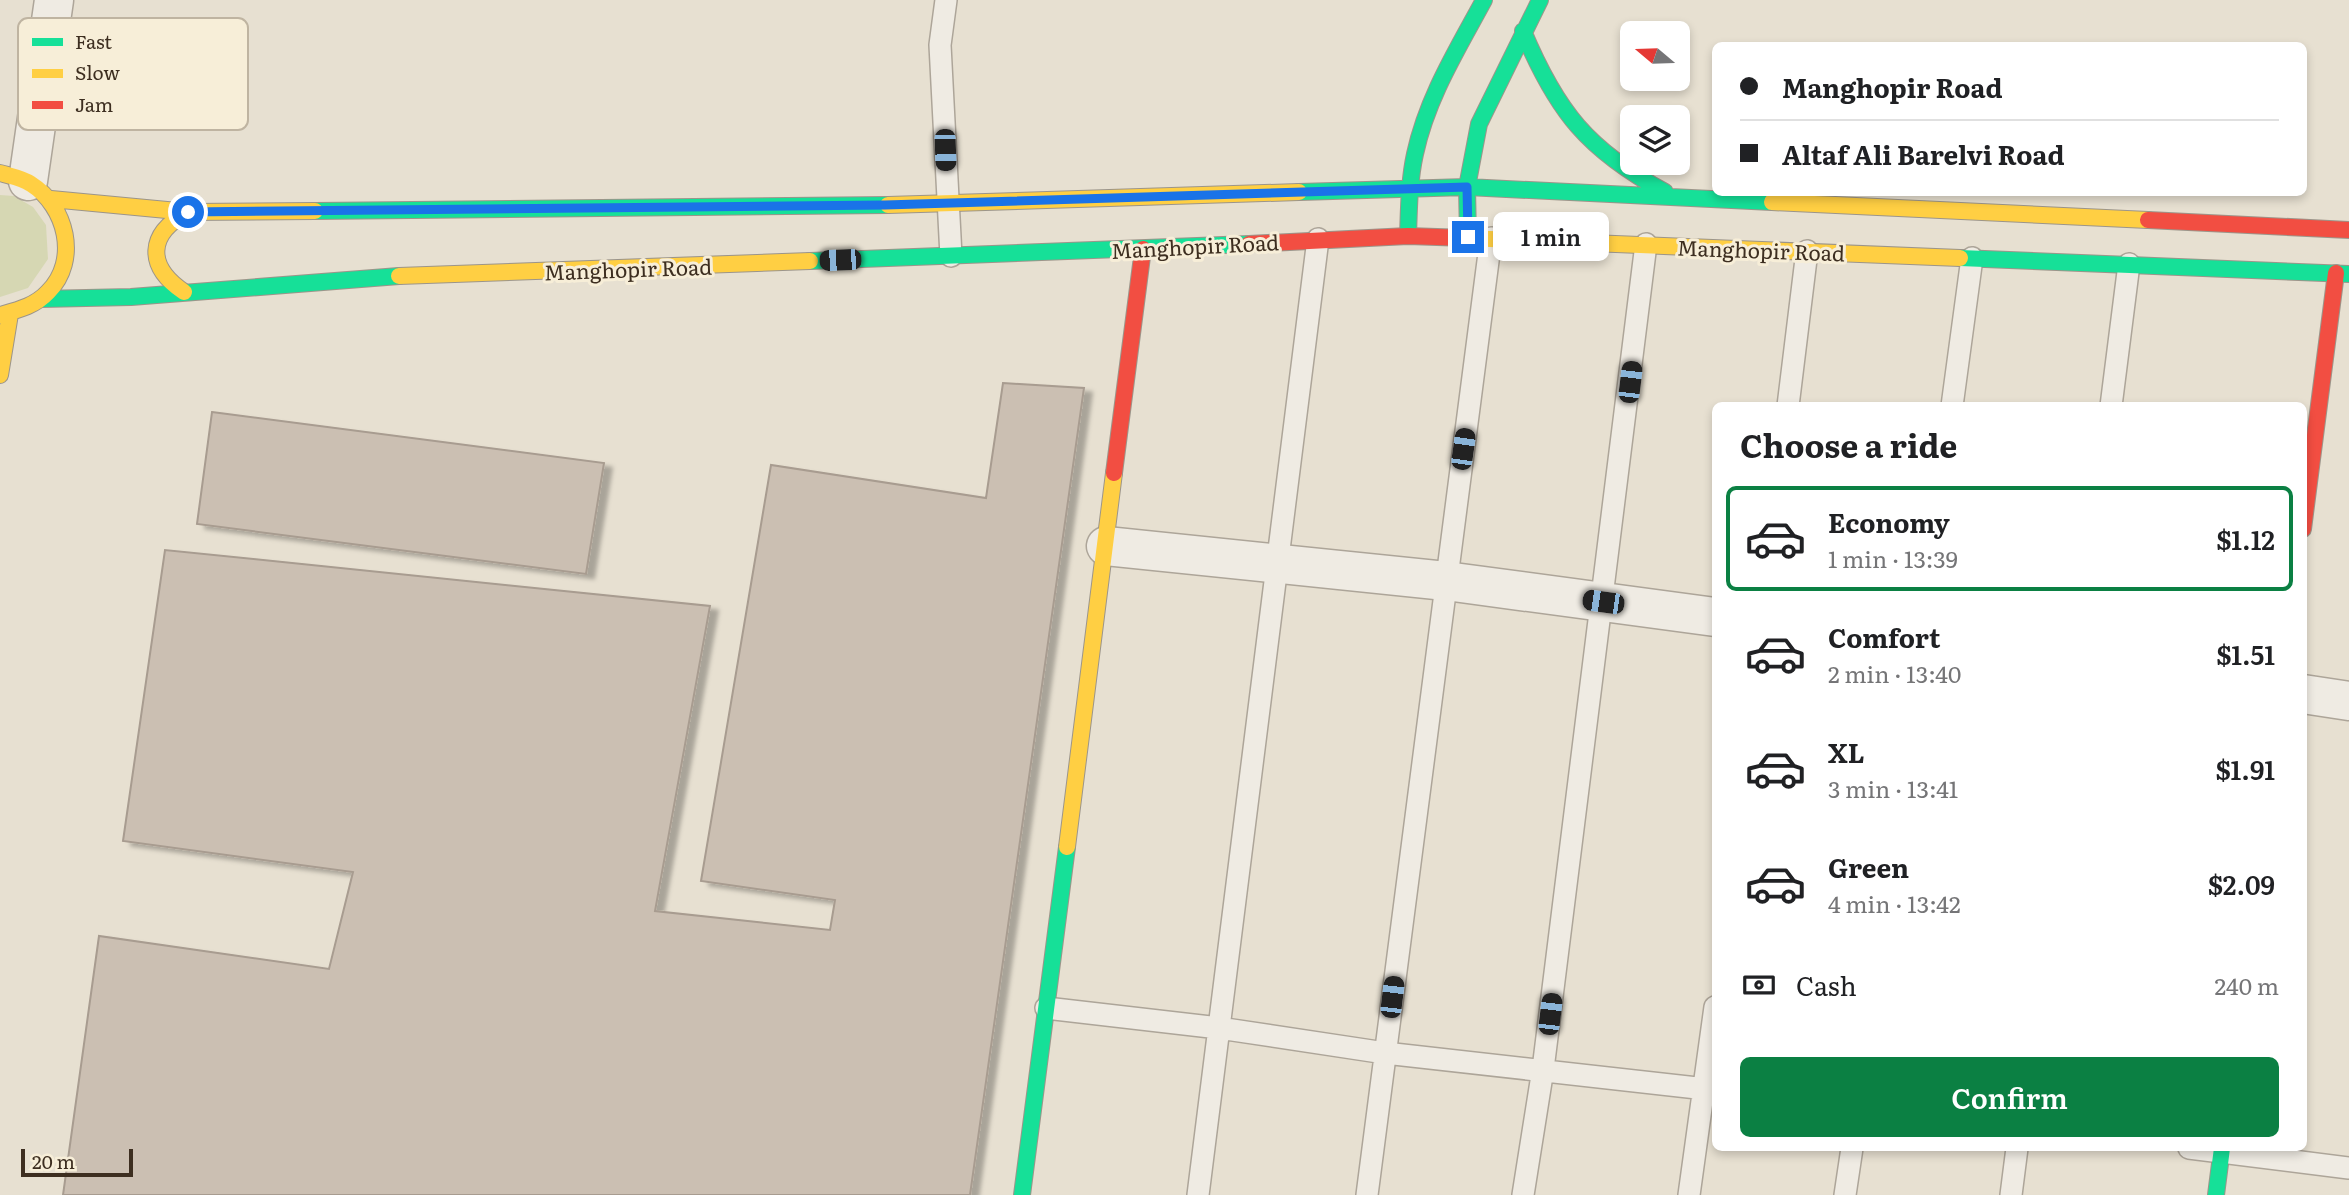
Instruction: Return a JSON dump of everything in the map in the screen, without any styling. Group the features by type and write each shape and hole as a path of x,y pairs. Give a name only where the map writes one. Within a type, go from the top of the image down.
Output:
{"main road":[{"path":"1408,236 1415,154 1425,116 1440,80 1484,0"},
{"path":"1468,237 1467,187 1479,124 1539,0"},
{"path":"1523,31 1540,74 1564,113 1595,148 1632,176 1673,197"},
{"path":"26,184 188,212 947,203 1467,187 2349,230"},
{"path":"0,375 5,314 21,310 41,299 62,269 66,251 60,215 26,184"},
{"path":"184,292 172,286 162,276 155,250 166,226 176,217 188,212"},
{"name":"Manghopir Road","path":"41,299 131,297 397,276 1143,249 1408,236 2342,273"},
{"path":"1022,1195 1143,249"},
{"path":"2307,503 2342,273"},
{"path":"2216,1195 2222,1151"}],"street":[{"path":"51,18 54,0"},
{"path":"26,184 34,130"},
{"path":"1106,546 1446,581 1712,617"},
{"path":"2307,695 2349,701"}],"lane":[{"path":"946,0 940,44 951,256"},
{"path":"1367,1195 1491,238"},
{"path":"1198,1195 1318,239"},
{"path":"1523,1195 1543,1069 1646,244"},
{"path":"1788,402 1807,251"},
{"path":"1953,402 1972,258"},
{"path":"2112,402 2129,264"},
{"path":"1046,1008 1219,1028 1385,1052 1710,1089"},
{"path":"1689,1195 1710,1089 1712,1056"},
{"path":"1845,1195 1852,1151"},
{"path":"2011,1195 2017,1151"},
{"path":"2229,1151 2349,1168"}],"green space":[{"path":"0,195 14,196 33,207 46,225 48,259 28,288 0,297"}],"building":[{"path":"1003,383 1084,388 970,1195 63,1195 99,936 329,969 353,872 123,841 165,550 710,606 655,911 830,930 835,900 701,881 771,465 986,498"},
{"path":"212,412 604,463 586,574 197,524"}],"traffic: fast":[{"path":"1408,236 1412,174 1420,133 1444,75 1484,0"},
{"path":"1468,237 1467,187 1479,124 1540,0"},
{"path":"1523,31 1549,84 1578,126 1615,161 1665,192"},
{"path":"1299,192 1467,187 1772,202"},
{"path":"315,211 888,205"},
{"path":"810,261 1249,244"},
{"path":"1960,258 2349,274"},
{"path":"41,299 131,297 399,276"},
{"path":"1022,1195 1067,847"},
{"path":"2216,1195 2222,1151"}],"traffic: slow":[{"path":"0,173 27,182 43,194 60,219 66,250 58,279 43,297 32,304 0,315"},
{"path":"888,205 1299,192"},
{"path":"51,199 188,212 315,211"},
{"path":"1772,202 2148,220"},
{"path":"184,292 163,272 156,250 165,230 188,212"},
{"path":"1466,238 1960,258"},
{"path":"399,276 810,261"},
{"path":"0,375 10,314"},
{"path":"1067,847 1114,473"}],"traffic: jam":[{"path":"2148,220 2349,230"},
{"path":"1249,244 1408,236 1466,238"},
{"path":"1114,473 1143,249"},
{"path":"2307,498 2336,273"}],"route":[{"path":"188,212 885,205 1467,187 1468,237"}]}
